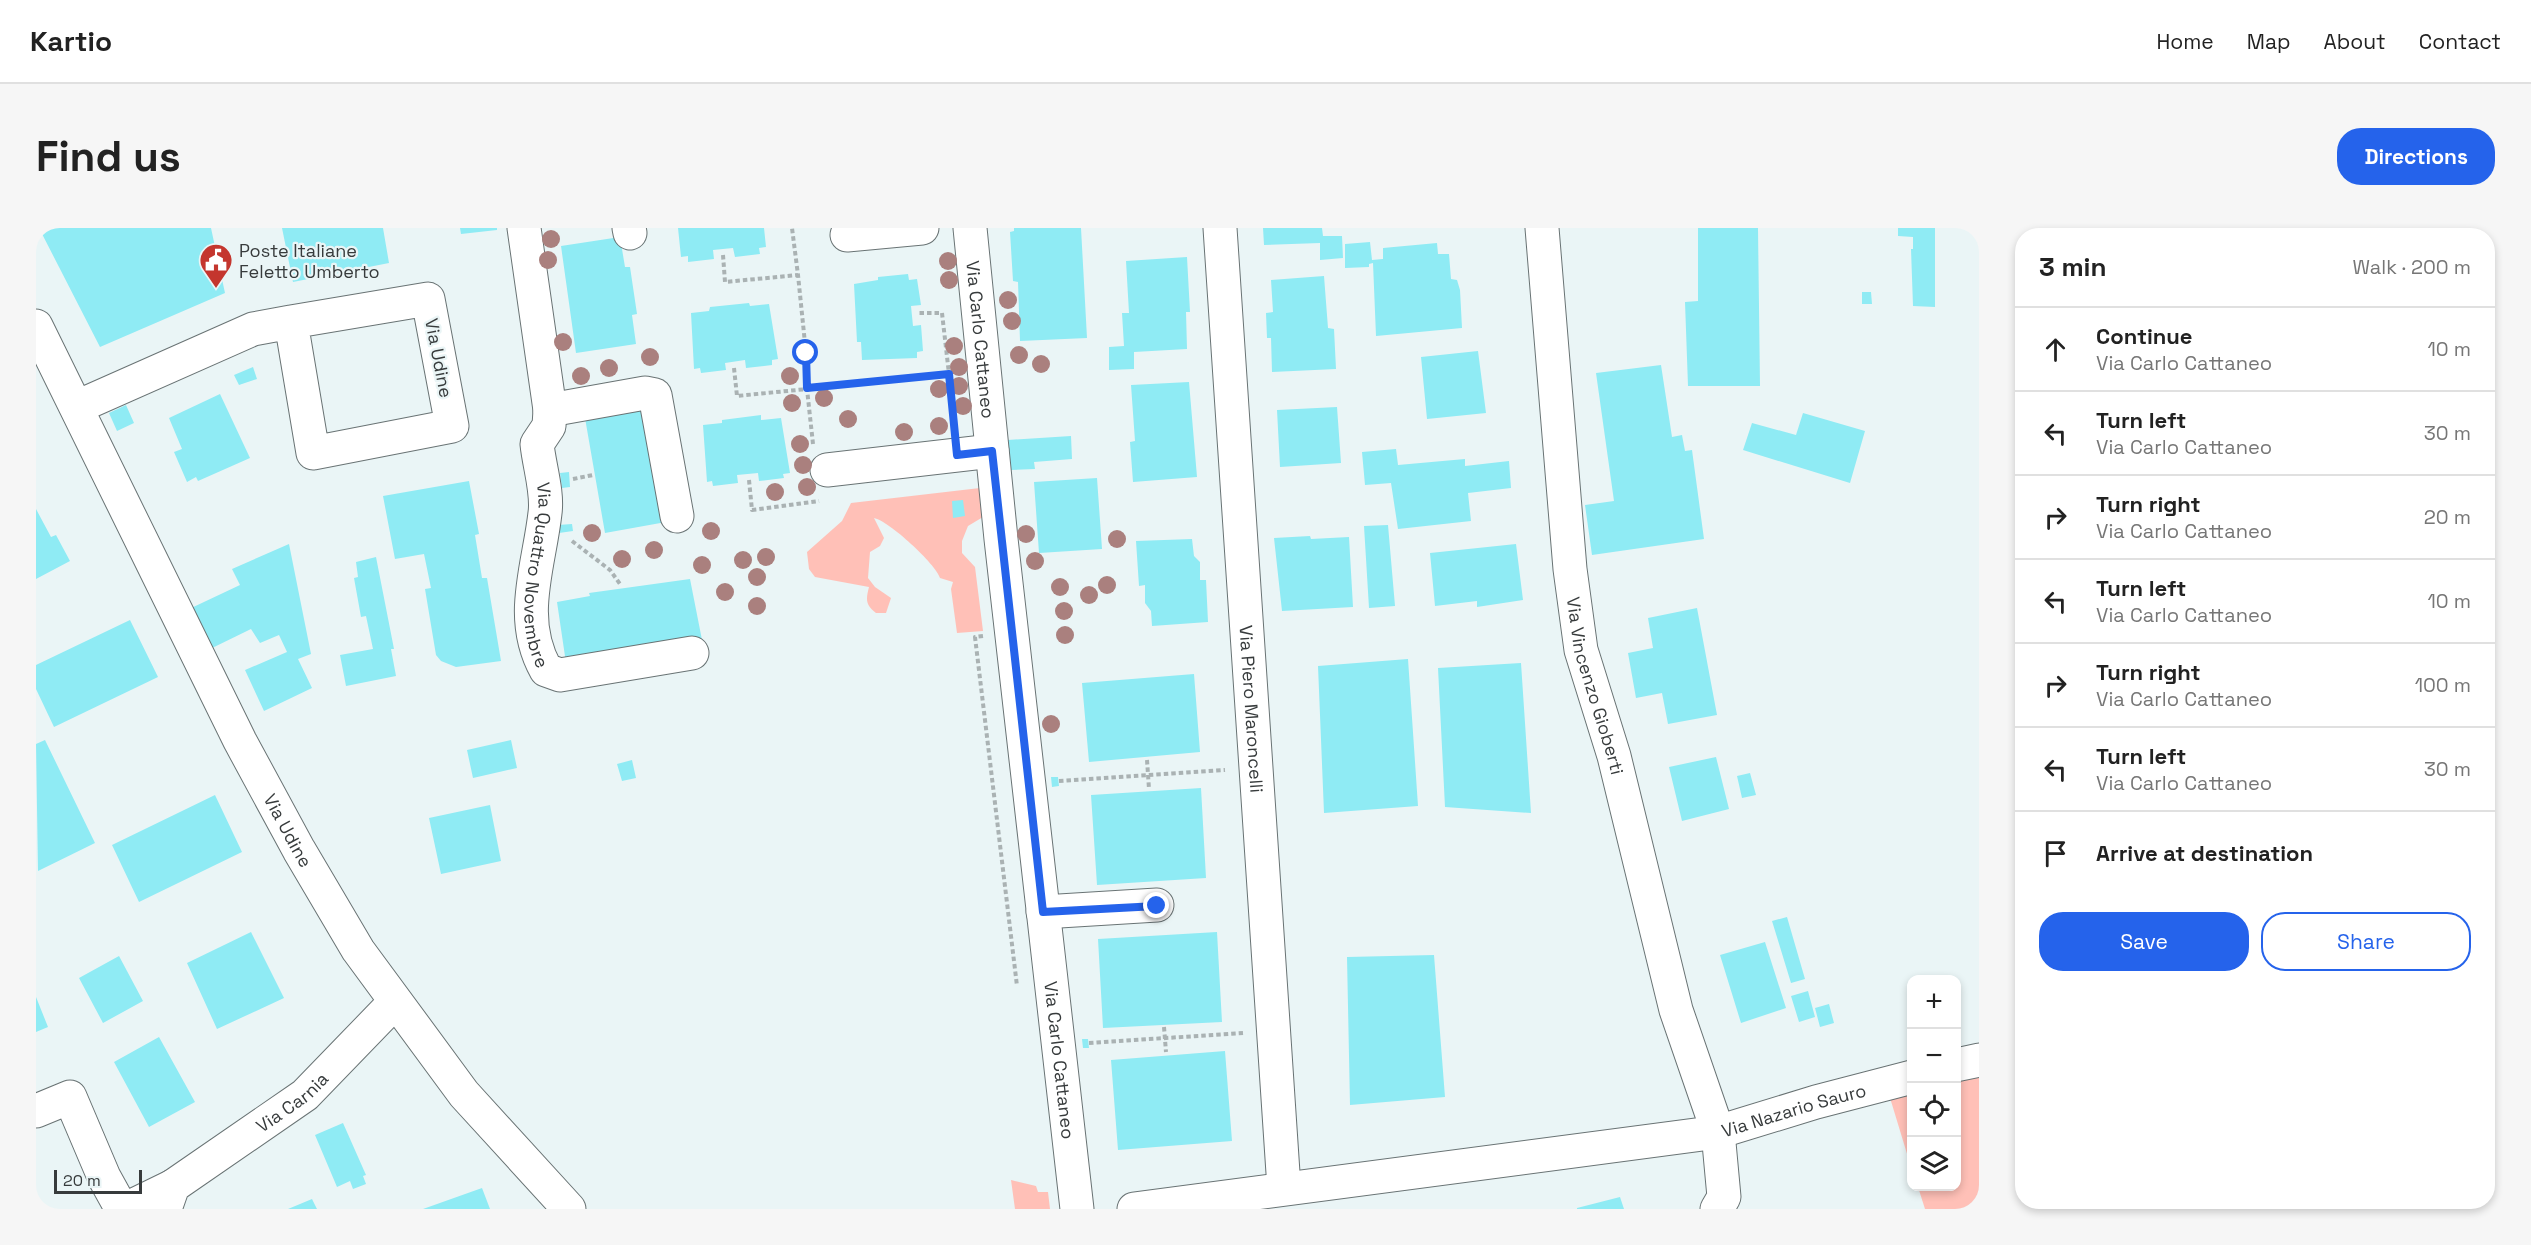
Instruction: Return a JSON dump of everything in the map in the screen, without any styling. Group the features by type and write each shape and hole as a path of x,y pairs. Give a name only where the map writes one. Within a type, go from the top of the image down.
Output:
{"street":[{"name":"Via Quattro Novembre","path":"524,228 550,410 549,426 537,444 546,510 553,535 530,603 534,642 546,670 560,675 692,653"},
{"path":"847,235 922,228"},
{"name":"Via Carlo Cattaneo","path":"970,228 992,451 1077,1209"},
{"name":"Via Piero Maroncelli","path":"1220,228 1284,1188"},
{"name":"Via Vincenzo Gioberti","path":"1542,228 1570,569 1581,650 1614,756 1676,1010 1718,1132"},
{"name":"Via Udine","path":"76,407 253,329 291,322 428,299 452,426 313,453 291,322"},
{"name":"Via Udine","path":"36,326 240,741 299,850 358,950 464,1094 568,1209"},
{"path":"550,410 645,393 655,395 676,516"},
{"path":"820,468 992,451"},
{"path":"1043,912 1157,906"},
{"name":"Via Carnia","path":"36,1111 70,1097 113,1196 120,1206 131,1207 169,1197 305,1095 395,1002"},
{"path":"1961,1064 1979,1060"},
{"name":"Via Nazario Sauro","path":"1717,1209 1724,1197 1718,1132 1816,1101 1907,1078"},
{"path":"1136,1209 1718,1132"}],"path":[{"path":"749,480 752,510 820,501 820,468 807,388 806,353 792,228"},
{"path":"723,255 725,282 798,275"},
{"name":"Via Carlo Cattaneo","path":"918,314 942,312 957,455"},
{"name":"Via Carlo Cattaneo","path":"734,368 737,396 949,374"},
{"name":"Via Quattro Novembre","path":"569,479 593,476"},
{"name":"Via Quattro Novembre","path":"553,535 572,541 610,570 620,584"},
{"path":"1148,760 1149,789"},
{"path":"1058,781 1255,768"},
{"path":"1164,1027 1166,1052"},
{"name":"Via Carlo Cattaneo","path":"1088,1043 1273,1031"}],"shaded area":[{"path":"980,488 983,517 968,526 962,541 962,553 975,567 983,631 957,633 951,589 953,582 940,578 930,563 911,544 890,527 874,518 884,538 880,546 870,552 868,578 875,587 891,598 886,613 876,613 868,604 869,587 815,577 809,569 807,552 842,521 851,503"},
{"path":"1979,1051 1979,1209 1925,1209 1919,1191 1961,1191 1961,1056"},
{"path":"1907,1071 1907,1154 1884,1078"},
{"path":"1011,1180 1036,1186 1038,1192 1048,1192 1050,1209 1015,1209"}],"building":[{"path":"39,228 211,228 225,293 100,347"},
{"path":"282,228 383,228 389,263 293,282"},
{"path":"460,228 497,228 497,230 461,234"},
{"path":"678,228 764,228 766,247 759,248 760,254 735,257 733,248 713,250 714,259 688,262 688,256 681,257"},
{"path":"1014,228 1081,228 1087,338 1020,341 1018,282 1013,281 1010,232 1014,231"},
{"path":"1263,228 1322,228 1323,236 1342,236 1343,258 1320,260 1320,243 1264,245"},
{"path":"1698,228 1758,228 1760,386 1688,386 1685,302 1698,301"},
{"path":"1898,228 1935,228 1935,307 1913,306 1911,249 1913,249 1913,237 1898,236"},
{"path":"620,237 625,267 630,267 637,314 632,315 636,344 576,353 561,246"},
{"path":"1370,242 1372,260 1383,259 1383,248 1437,243 1438,254 1449,254 1451,279 1457,280 1460,290 1462,328 1376,336 1373,263 1369,264 1369,267 1345,268 1345,244"},
{"path":"1187,257 1190,312 1186,312 1187,349 1134,352 1134,369 1109,370 1109,347 1124,346 1122,313 1129,313 1126,261"},
{"path":"908,274 909,280 917,279 921,305 911,306 913,326 921,325 923,351 917,352 917,358 862,360 861,342 857,342 854,284 878,280 878,277"},
{"path":"1324,276 1328,328 1334,329 1336,369 1272,372 1271,338 1267,338 1266,313 1273,312 1271,280"},
{"path":"1862,292 1871,292 1872,304 1862,304"},
{"path":"749,303 750,306 769,304 778,359 772,360 772,365 746,368 745,360 725,363 726,370 701,373 700,368 694,369 691,313 709,311 710,307"},
{"path":"1478,351 1486,413 1427,419 1421,357"},
{"path":"1661,365 1672,437 1682,435 1685,451 1692,450 1704,539 1592,555 1585,505 1614,501 1596,373"},
{"path":"253,367 257,379 239,385 234,375"},
{"path":"1189,382 1197,477 1133,482 1130,442 1135,441 1131,385"},
{"path":"220,394 250,458 198,481 196,477 187,482 174,452 182,449 169,418"},
{"path":"126,405 134,423 117,431 109,413"},
{"path":"646,407 666,522 605,533 585,418"},
{"path":"1337,407 1341,463 1280,467 1277,410"},
{"path":"1803,413 1865,431 1850,483 1743,450 1752,423 1796,435"},
{"path":"761,415 761,420 781,418 790,473 783,474 784,478 759,481 758,473 737,475 738,483 713,486 712,481 707,482 703,425"},
{"path":"1071,436 1072,459 1034,462 1035,469 1010,470 1008,440"},
{"path":"1396,449 1398,465 1465,459 1465,466 1509,461 1511,488 1468,493 1471,521 1398,529 1391,483 1365,485 1362,452"},
{"path":"569,472 570,487 562,488 560,473"},
{"path":"1097,478 1102,549 1039,553 1034,482"},
{"path":"469,481 479,534 475,535 482,578 487,578 501,661 456,667 441,661 436,655 425,589 431,588 424,554 395,559 383,496"},
{"path":"963,500 965,516 953,518 952,501"},
{"path":"36,509 51,537 56,535 70,561 36,579"},
{"path":"572,524 573,531 559,533 558,525"},
{"path":"1388,525 1395,606 1369,608 1364,526"},
{"path":"1310,536 1311,539 1349,537 1353,607 1282,611 1274,538"},
{"path":"1192,539 1194,556 1200,562 1200,580 1206,580 1208,622 1152,626 1151,611 1145,603 1145,585 1139,586 1136,541"},
{"path":"289,544 311,654 298,659 312,688 264,711 245,670 287,652 279,635 260,643 251,629 206,651 187,610 240,585 232,569"},
{"path":"1516,544 1523,600 1477,607 1477,601 1435,606 1430,553"},
{"path":"376,557 394,649 391,649 396,676 346,686 340,655 373,649 366,616 361,617 354,578 358,577 356,562"},
{"path":"690,579 702,640 566,663 557,602 590,596 589,593"},
{"path":"1697,608 1717,715 1668,724 1662,693 1636,698 1628,653 1653,648 1648,618"},
{"path":"130,620 158,677 54,727 36,689 36,665"},
{"path":"1408,659 1418,806 1324,813 1318,666"},
{"path":"1521,663 1531,813 1445,807 1438,668"},
{"path":"1194,674 1200,752 1089,762 1082,683"},
{"path":"45,740 95,843 38,871 36,744"},
{"path":"511,740 517,768 473,778 467,750"},
{"path":"1716,757 1729,809 1682,821 1669,767"},
{"path":"632,760 636,778 622,781 617,764"},
{"path":"1750,773 1756,795 1742,798 1737,776"},
{"path":"1051,777 1058,777 1059,786 1052,787"},
{"path":"1201,788 1206,878 1097,885 1091,795"},
{"path":"215,795 242,852 139,902 112,845"},
{"path":"490,805 501,861 441,874 429,818"},
{"path":"1787,917 1805,979 1791,983 1772,921"},
{"path":"251,932 284,998 217,1029 187,963"},
{"path":"1217,932 1222,1022 1103,1028 1098,939"},
{"path":"1765,942 1786,1008 1741,1023 1720,955"},
{"path":"1434,955 1445,1097 1350,1105 1347,957"},
{"path":"119,956 143,1001 103,1023 79,978"},
{"path":"1808,991 1815,1017 1799,1022 1791,996"},
{"path":"36,997 48,1027 36,1032"},
{"path":"1829,1004 1834,1023 1820,1027 1815,1008"},
{"path":"159,1037 195,1102 149,1127 114,1062"},
{"path":"1082,1039 1088,1039 1089,1048 1083,1048"},
{"path":"1225,1051 1232,1141 1118,1150 1111,1060"},
{"path":"343,1123 366,1175 363,1176 366,1184 353,1189 350,1181 337,1187 315,1135"},
{"path":"482,1188 490,1209 423,1209"},
{"path":"1620,1197 1624,1209 1577,1209 1577,1208"},
{"path":"312,1199 317,1209 288,1209"}],"place":[{"name":"Poste Italiane Feletto Umberto","path":"216,289"}],"route":[{"path":"806,353 807,388 949,374 957,455 992,451 1043,912 1157,906"}]}
